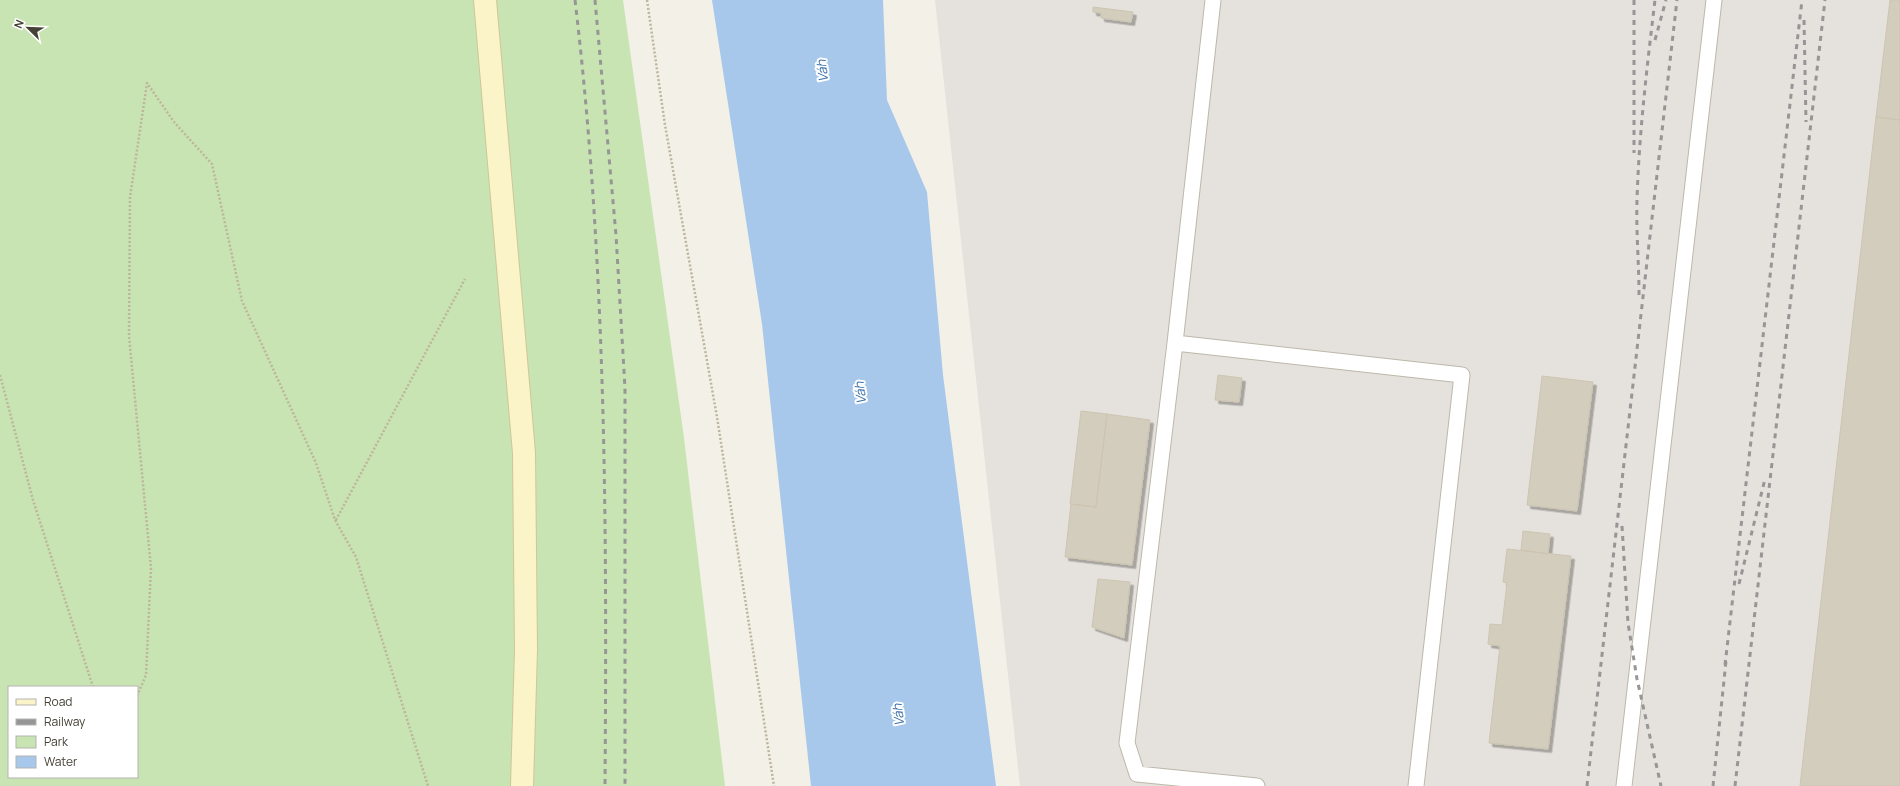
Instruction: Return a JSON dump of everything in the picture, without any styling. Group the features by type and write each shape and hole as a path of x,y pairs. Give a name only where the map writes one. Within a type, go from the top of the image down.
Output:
{"street":[{"path":"485,0 524,452 526,650 522,786"}],"lane":[{"path":"1212,0 1175,342 1127,743 1139,780 1257,786"},
{"path":"1624,786 1714,0"},
{"path":"1175,342 1462,375 1416,786"}],"path":[{"path":"647,0 665,125 717,417 774,786"},
{"path":"138,694 146,675 151,568 129,336 130,197 147,83 174,122 212,164 242,301 316,463 335,520 356,557 428,786"},
{"path":"335,520 465,279"},
{"path":"0,375 33,500 93,686"}],"shaded area":[{"path":"935,0 1900,0 1900,786 1020,786"}],"green space":[{"path":"0,0 623,0 684,438 725,786 0,786"}],"water":[{"name":"Váh","path":"712,0 883,0 887,100 927,192 943,375 996,786 811,786 762,324"}],"building":[{"path":"1890,0 1900,0 1900,120 1876,117"},
{"path":"1093,7 1133,12 1131,22 1101,18 1101,13 1093,12"},
{"path":"1876,117 1900,120 1900,786 1800,786"},
{"path":"1218,375 1242,378 1239,402 1215,400"},
{"path":"1542,376 1593,382 1577,511 1527,505"},
{"path":"1081,411 1107,414 1096,507 1070,504"},
{"path":"1107,414 1150,420 1132,565 1065,557 1071,504 1096,507"},
{"path":"1523,531 1550,534 1548,554 1521,550"},
{"path":"1507,549 1571,556 1548,749 1489,743 1500,646 1488,644 1490,624 1502,625 1507,583 1503,582"},
{"path":"1098,579 1130,582 1124,638 1092,627"}],"railway":[{"path":"575,0 585,98 599,294 605,491 605,786"},
{"path":"595,0 616,235 625,388 625,786"},
{"path":"1634,0 1634,153"},
{"path":"1639,295 1637,224 1638,175 1644,100 1655,0"},
{"path":"1655,40 1666,0"},
{"path":"1587,786 1677,0"},
{"path":"1725,665 1802,0"},
{"path":"1735,786 1825,0"},
{"path":"1804,20 1806,122"},
{"path":"1739,584 1765,479"},
{"path":"1622,526 1628,623 1637,679 1661,786"},
{"path":"1713,786 1726,661"}]}
